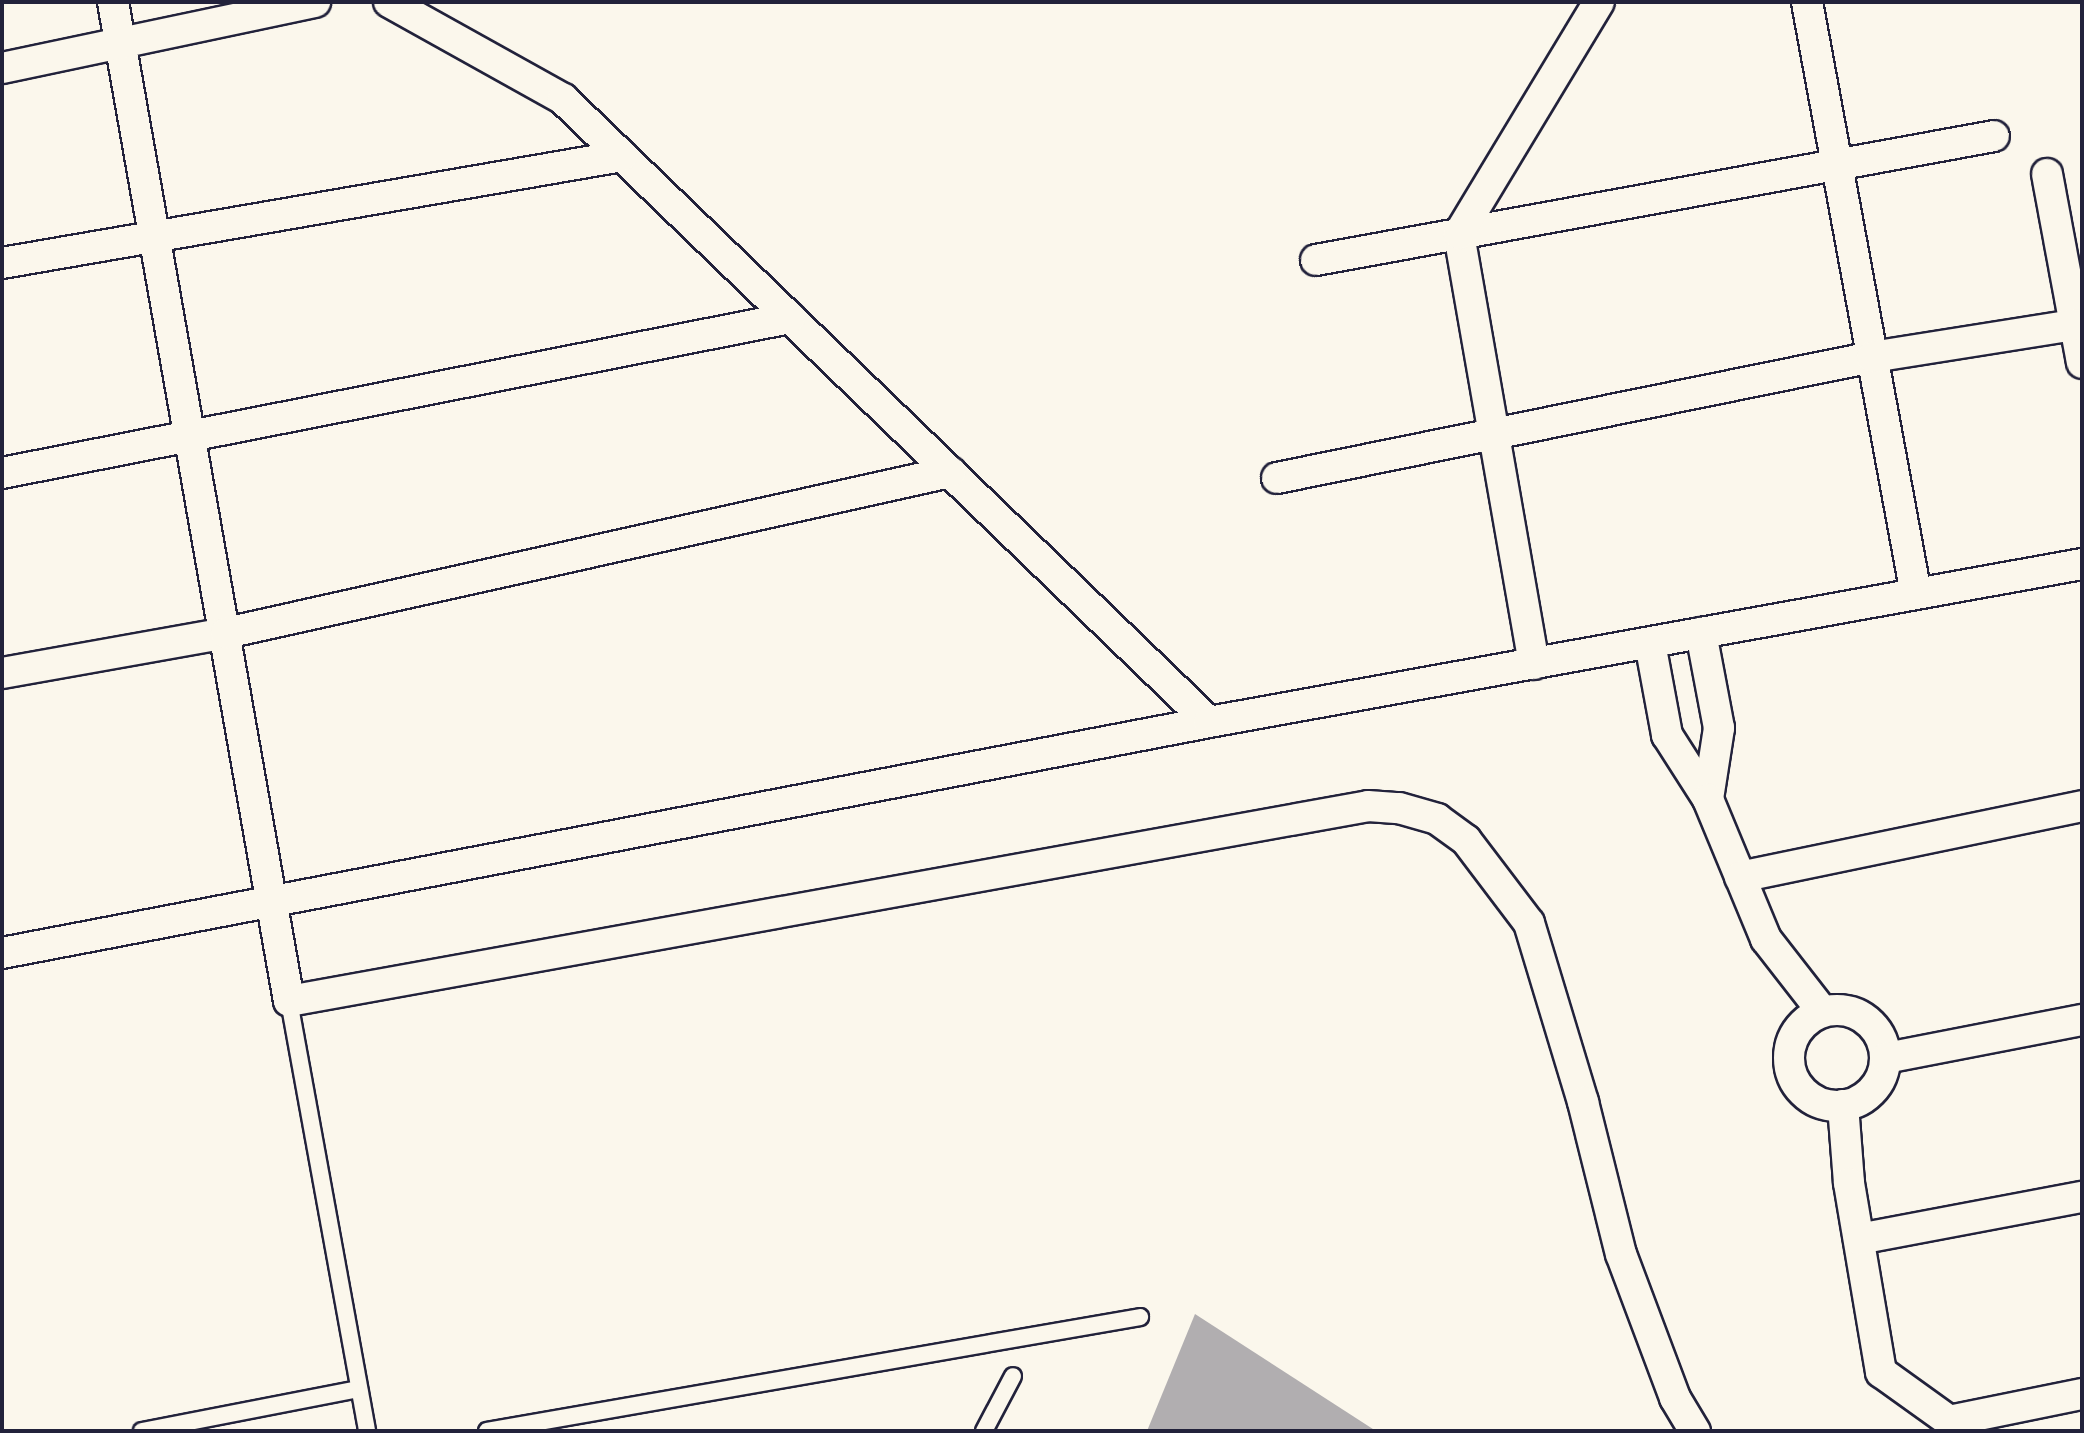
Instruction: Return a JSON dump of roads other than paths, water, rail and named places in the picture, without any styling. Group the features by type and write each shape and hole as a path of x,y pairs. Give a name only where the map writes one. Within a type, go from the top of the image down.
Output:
{"street":[{"path":"113,2 289,1001 1368,806 1399,808 1437,819 1466,840 1529,923 1583,1102 1621,1254 1675,1398 1695,1431"},
{"path":"2,68 315,2"},
{"path":"389,2 563,99 1209,722"},
{"path":"1534,664 1459,234 1599,2"},
{"path":"1807,2 1916,594"},
{"path":"1316,260 1994,136"},
{"path":"2,263 622,156"},
{"path":"2047,174 2082,363"},
{"path":"2,473 790,318"},
{"path":"1277,478 1872,357 2075,325"},
{"path":"2,673 226,633 950,472"},
{"path":"2,953 1209,722 2082,564"},
{"path":"1701,633 1719,728 1708,799"},
{"path":"1650,643 1667,735 1708,799 1766,939 1822,1011"},
{"path":"1740,877 2082,806"},
{"path":"1822,1011 1851,1012 1865,1018 1876,1029 1886,1058 1876,1087 1843,1105 1806,1095 1790,1069 1791,1040 1799,1028 1822,1011"},
{"path":"1886,1058 2082,1020"},
{"path":"1843,1105 1859,1239 1881,1372 1956,1426 2082,1394"},
{"path":"1859,1239 2082,1197"}],"lane":[{"path":"289,1001 367,1431"},
{"path":"487,1431 1140,1317"},
{"path":"984,1431 1013,1376"},
{"path":"142,1431 359,1389"}]}
